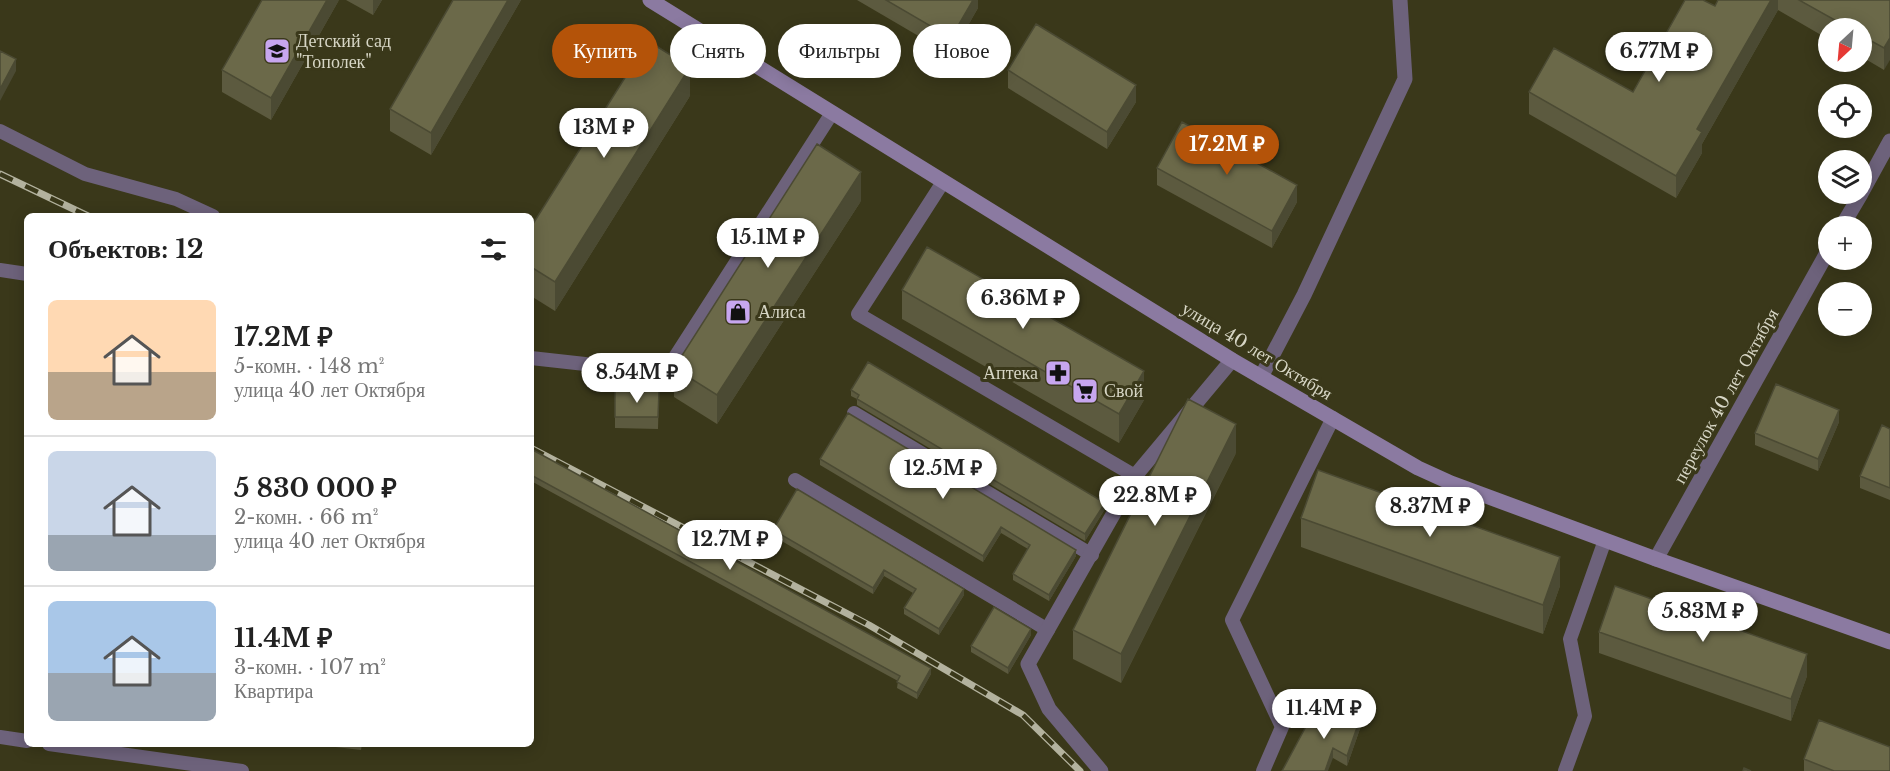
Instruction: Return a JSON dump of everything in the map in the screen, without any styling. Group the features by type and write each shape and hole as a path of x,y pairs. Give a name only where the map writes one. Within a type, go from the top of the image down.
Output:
{"main road":[{"name":"улица 40 лет Октября","path":"650,0 1232,360 1418,468 1451,483 1656,559 1890,642"}],"street":[{"path":"1262,377 1304,295 1405,79 1400,0"},
{"path":"1872,173 1890,141"},
{"name":"переулок 40 лет Октября","path":"1656,559 1818,269"},
{"path":"1101,771 1049,709 1028,664 1135,476 1232,360"}],"lane":[{"path":"534,358 621,368 670,366 831,113"},
{"path":"0,131 85,174 176,199 206,213"},
{"path":"943,182 858,314 1135,476"},
{"path":"0,270 24,274"},
{"path":"854,413 1092,555"},
{"path":"1263,771 1282,727 1232,620 1332,418"},
{"path":"795,480 1048,630"},
{"path":"1565,771 1585,716 1570,639 1605,540"},
{"path":"0,737 24,741"},
{"path":"70,747 242,771"}],"building":[{"name":"Детский сад \"Тополек\"","path":"262,0 327,0 271,98 222,70"},
{"path":"453,0 508,0 431,133 390,109"},
{"path":"886,0 973,0 959,24 927,24"},
{"path":"1685,0 1703,0 1715,6 1718,0 1771,0 1697,129 1702,132 1676,176 1529,92 1554,48 1633,92"},
{"path":"1799,0 1890,0 1890,38 1884,48 1872,41 1872,18 1831,18"},
{"path":"1036,24 1136,85 1107,132 1011,72 1011,65"},
{"path":"658,47 670,55 670,78 683,78 555,282 534,269 534,222 625,78 658,78"},
{"path":"0,51 16,59 0,89"},
{"path":"1182,122 1297,185 1272,231 1157,168"},
{"path":"817,144 861,172 717,395 674,368"},
{"path":"927,247 1144,371 1119,414 902,290"},
{"path":"868,362 1105,503 1085,534 857,399 859,395 851,390"},
{"path":"1776,384 1839,410 1818,459 1755,433"},
{"path":"615,391 659,391 658,417 615,417"},
{"path":"1188,399 1236,424 1121,654 1073,630"},
{"path":"848,413 1076,550 1049,595 1013,574 1030,545 1001,527 983,556 820,459"},
{"path":"1882,425 1890,429 1890,488 1860,476"},
{"path":"534,451 931,668 917,693 897,682 900,676 534,477"},
{"path":"1318,470 1560,557 1543,605 1301,518"},
{"path":"797,489 964,589 939,629 904,608 916,589 884,570 873,588 773,530"},
{"path":"1615,586 1807,654 1791,699 1599,632"},
{"path":"994,607 1031,629 1008,668 971,646"},
{"path":"1333,702 1362,713 1347,756 1333,748 1325,771 1282,771 1310,719 1325,722"},
{"path":"1819,720 1890,747 1890,771 1834,771 1804,759"}],"railway":[{"path":"0,174 82,213"},
{"path":"534,450 869,625 1023,715 1080,771"}],"place":[{"name":"Детский сад \"Тополек\"","path":"277,51"},
{"name":"Алиса","path":"738,312"},
{"name":"Аптека","path":"1058,373"},
{"name":"Свой","path":"1085,391"}]}
